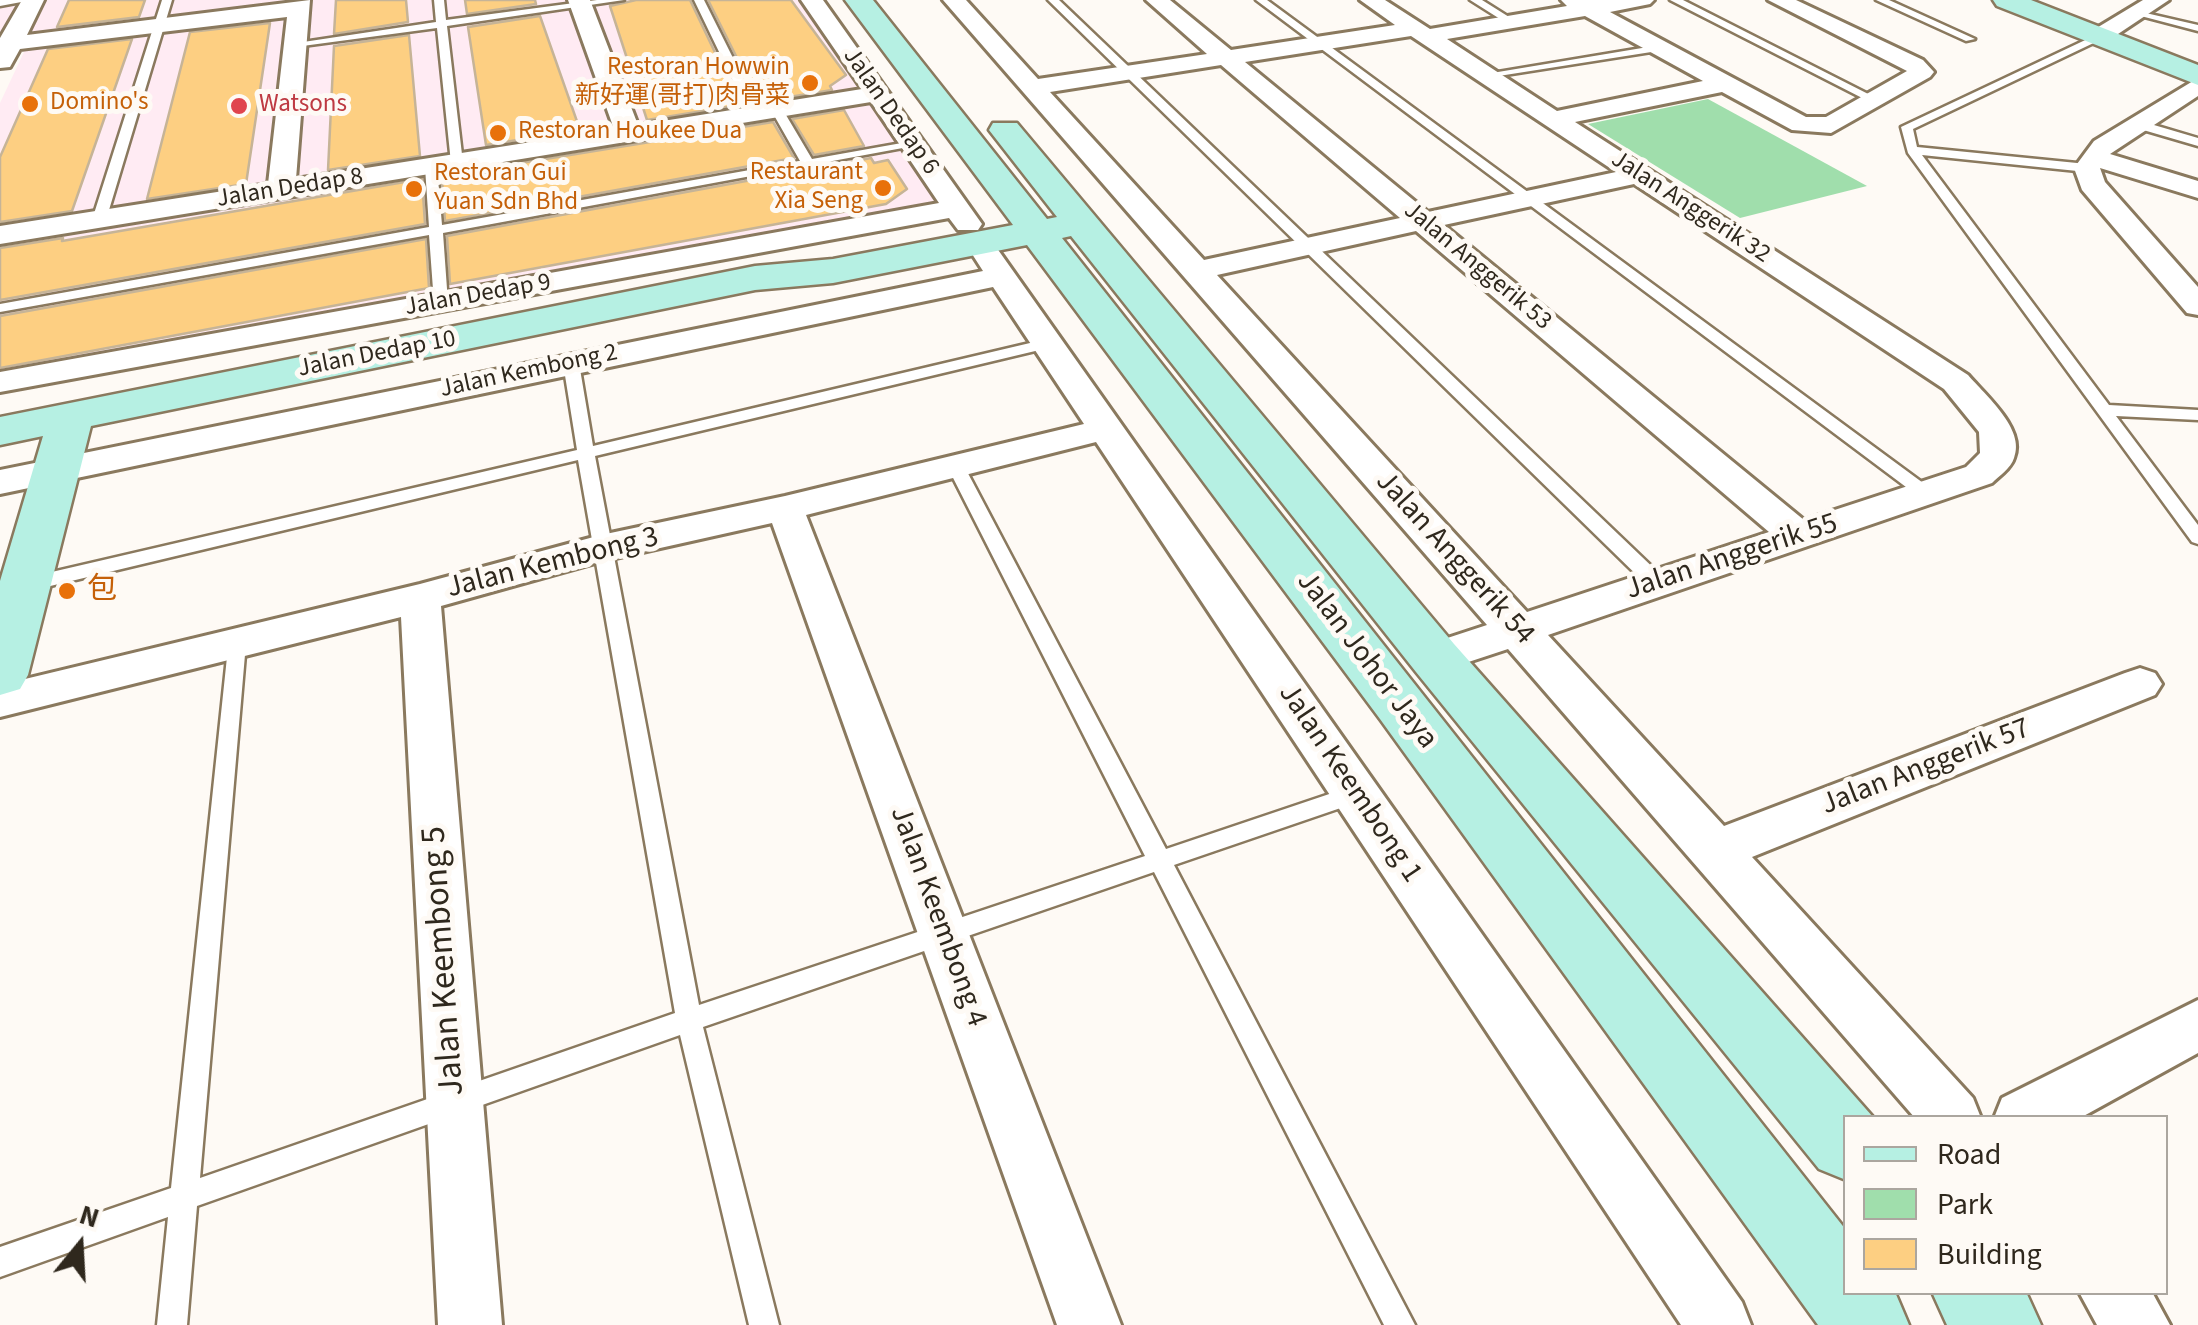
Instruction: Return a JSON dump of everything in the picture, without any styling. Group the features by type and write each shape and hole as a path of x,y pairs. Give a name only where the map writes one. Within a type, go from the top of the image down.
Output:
{"main road":[{"name":"Jalan Johor Jaya","path":"859,0 1014,228 1843,1293"},
{"path":"2007,0 2198,76"},
{"name":"Jalan Johor Jaya","path":"984,104 1014,228 1435,658 1843,1139"},
{"name":"Jalan Dedap 10","path":"0,431 754,278 834,271 1014,228"},
{"path":"0,675 12,588 57,470 71,417"},
{"name":"Jalan Johor Jaya","path":"1845,1295 1868,1325"},
{"path":"1975,1295 2000,1325"}],"street":[{"path":"0,67 6,44 30,0"},
{"name":"Jalan Dedap 6","path":"812,0 913,146 1014,228"},
{"name":"Jalan Anggerik 54","path":"954,0 1950,1115"},
{"name":"Jalan Anggerik 53","path":"1157,0 1796,534"},
{"name":"Jalan Anggerik 32","path":"1371,0 1956,382 1996,431"},
{"path":"1032,87 1320,43 1512,22 1580,5 1643,0"},
{"path":"1580,5 1802,125 1823,127 1918,77 1921,70 1778,0"},
{"path":"580,3 629,136"},
{"path":"6,44 299,5 281,191"},
{"path":"2098,37 2149,6"},
{"path":"1553,119 1725,84"},
{"path":"2090,162 2136,124 2198,85"},
{"name":"Jalan Dedap 8","path":"0,235 877,94"},
{"path":"2090,162 2198,190"},
{"path":"2090,162 2092,184 2198,306"},
{"path":"1197,270 1638,174"},
{"name":"Jalan Dedap 9","path":"0,382 442,303 1014,228"},
{"name":"Jalan Keembong 1","path":"1014,228 1048,344 1719,1325"},
{"name":"Jalan Kembong 2","path":"0,482 571,363 1014,228"},
{"name":"Jalan Kembong 3","path":"0,701 420,598 601,548 786,508 1106,429"},
{"name":"Jalan Anggerik 55","path":"1435,658 1796,534 1979,476 1998,456 1996,431"},
{"name":"Jalan Keembong 4","path":"786,508 1088,1325"},
{"name":"Jalan Keembong 5","path":"420,598 470,1325"},
{"name":"Jalan Anggerik 57","path":"1712,852 2140,684"},
{"path":"2028,1115 2198,1024"},
{"path":"2113,1295 2138,1325"}],"lane":[{"path":"0,3 30,0"},
{"path":"99,220 167,0"},
{"path":"439,0 444,165 436,230 442,303"},
{"path":"295,44 619,0"},
{"path":"698,0 766,112 808,164"},
{"path":"1053,0 1656,582"},
{"path":"1261,0 1928,495"},
{"path":"1475,0 1512,22"},
{"path":"1675,0 1876,101"},
{"path":"1881,0 1970,39"},
{"path":"2149,6 2198,28"},
{"path":"2098,37 1907,127 1912,150 2198,538"},
{"path":"1486,75 1660,48"},
{"path":"2136,124 2198,142"},
{"path":"0,308 913,146"},
{"path":"1912,150 2090,162"},
{"path":"12,588 1048,344"},
{"path":"571,363 601,548 689,1020 764,1325"},
{"path":"2104,410 2198,415"},
{"path":"956,466 1400,1325"},
{"path":"172,1325 236,643"},
{"path":"0,1262 689,1020 1356,794"}],"shaded area":[{"path":"0,0 804,0 942,205 0,378 0,103 24,52 0,53"}],"green space":[{"path":"1708,99 1867,186 1740,218 1588,124"}],"building":[{"path":"69,0 145,0 139,17 57,27"},
{"path":"336,0 406,0 408,22 334,34"},
{"path":"465,0 535,0 536,4 467,14"},
{"path":"636,0 690,0 740,105 647,120 610,6"},
{"path":"708,0 791,0 846,75 830,86 832,90 759,102"},
{"path":"540,16 580,130 486,145 468,27"},
{"path":"270,23 246,184 147,199 190,32"},
{"path":"409,35 420,156 328,170 334,46"},
{"path":"132,39 72,211 0,222 0,157 48,49"},
{"path":"844,110 864,146 814,155 792,119"},
{"path":"773,122 794,158 445,221 442,180 490,172 490,168"},
{"path":"871,158 874,163 888,160 907,189 886,204 450,284 447,236"},
{"path":"422,179 425,224 0,300 0,248 63,238 62,241"},
{"path":"426,239 429,288 0,368 0,316"}],"place":[{"name":"Restoran Howwin 新好運(哥打)肉骨菜","path":"810,83"},
{"name":"Domino's","path":"30,104"},
{"name":"Watsons","path":"239,106"},
{"name":"Restoran Houkee Dua","path":"498,133"},
{"name":"Restaurant Xia Seng","path":"883,188"},
{"name":"Restoran Gui Yuan Sdn Bhd","path":"414,189"},
{"name":"包","path":"67,591"}]}
